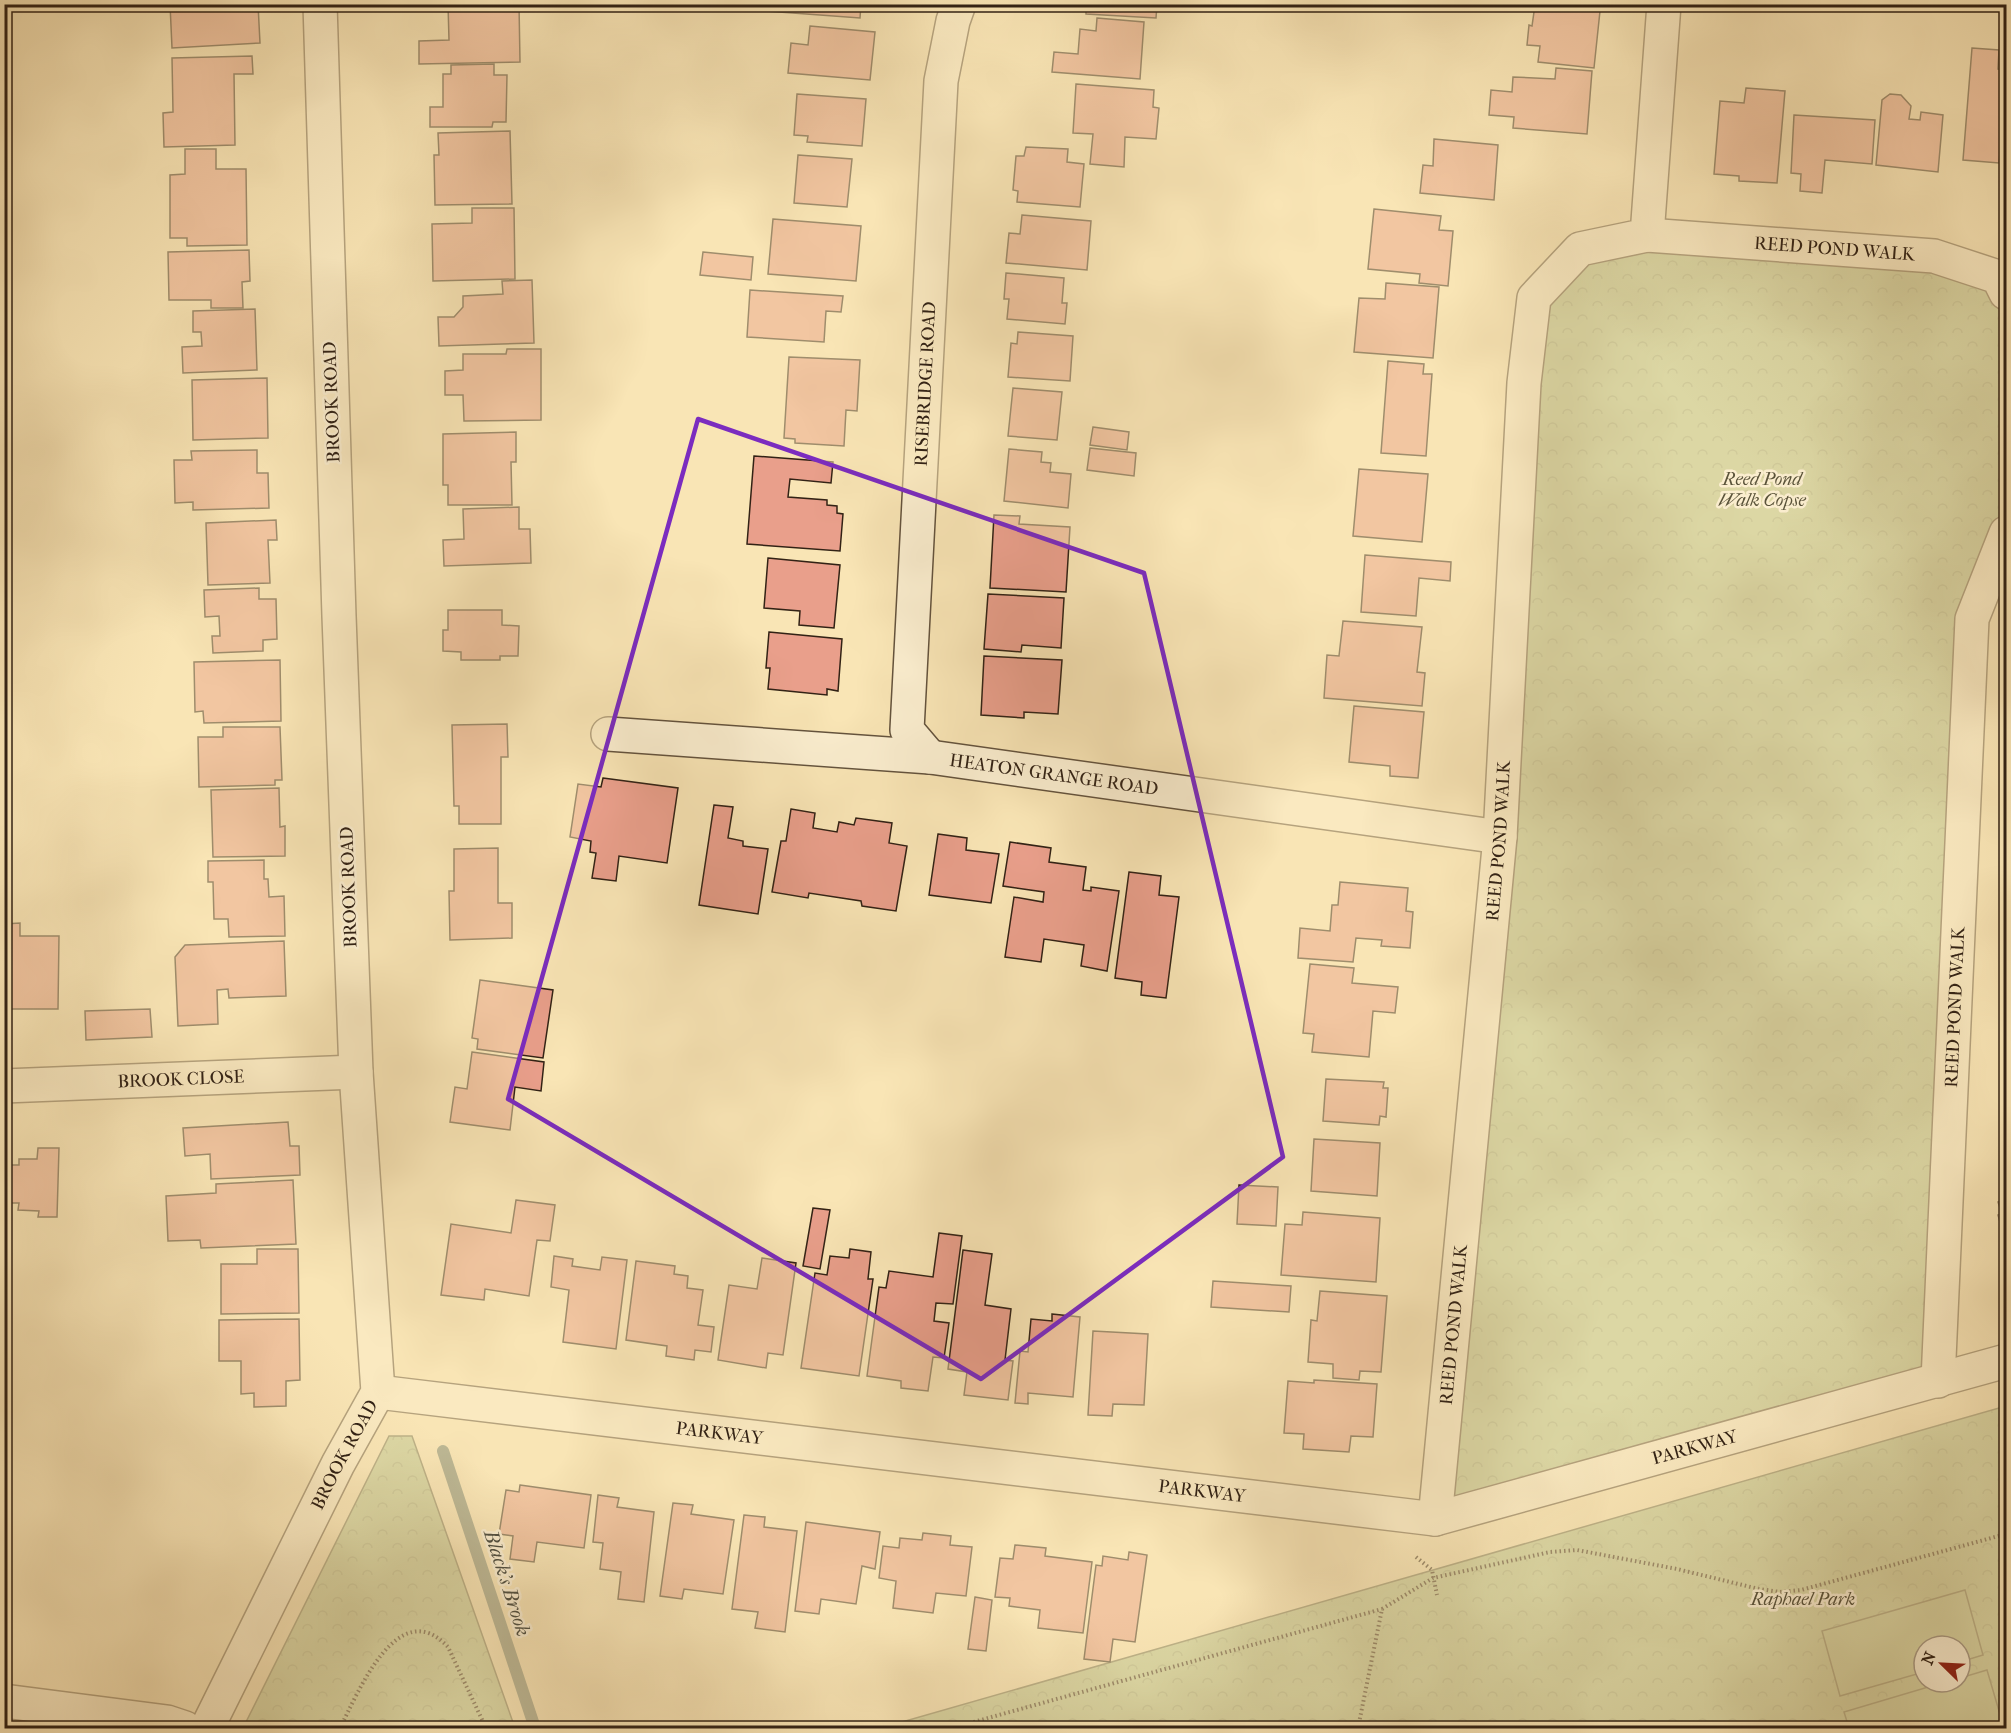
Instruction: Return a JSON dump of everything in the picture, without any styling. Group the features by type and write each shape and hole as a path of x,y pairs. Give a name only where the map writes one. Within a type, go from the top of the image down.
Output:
{"street":[{"name":"BROOK ROAD","path":"207,1728 338,1464 378,1392 356,1072 338,604 320,4"},
{"name":"RISEBRIDGE ROAD","path":"930,757 907,730 941,81 959,4"},
{"path":"1647,235 1664,4"},
{"name":"REED POND WALK","path":"1435,1519 1500,837 1524,383 1534,298 1580,249 1647,235 1934,256 2004,279"},
{"name":"REED POND WALK","path":"1938,1381 1972,619 2007,533"},
{"name":"HEATON GRANGE ROAD","path":"608,734 930,757 1500,837"},
{"name":"BROOK CLOSE","path":"4,1086 356,1072"},
{"name":"PARKWAY","path":"378,1392 1435,1519 2007,1361"},
{"path":"4,1701 167,1722 185,1728"}],"path":[{"path":"952,1728 1382,1609 1434,1578 1550,1552 1577,1550 1615,1556 1780,1592 1801,1590 2007,1534"},
{"path":"1358,1728 1382,1609"},
{"path":"340,1728 371,1669 385,1650 404,1633 423,1631 438,1636 448,1647 486,1728"}],"highlighted area":[{"path":"698,419 1144,573 1283,1157 981,1379 508,1099"}],"green space":[{"name":"Reed Pond Walk Copse","path":"1580,249 1934,256 2006,293 2006,533 1972,619 1938,1381 1435,1519 1534,298"},
{"name":"Raphael Park","path":"2006,1406 2006,1728 881,1728"},
{"path":"389,1436 412,1436 515,1728 243,1728"},
{"path":"1965,1590 1983,1655 1972,1658 1972,1634 1912,1634 1912,1675 1840,1696 1822,1631"},
{"path":"1987,1670 2004,1728 1849,1728 1844,1712 1912,1692 1912,1694 1972,1694 1972,1674"},
{"path":"5,1714 115,1728 5,1728"}],"building":[{"path":"170,4 258,4 260,43 172,48"},
{"path":"448,4 519,4 520,62 419,64 419,41 449,40"},
{"path":"766,4 861,4 860,18 766,11"},
{"path":"1086,4 1157,4 1156,18 1086,14"},
{"path":"1535,5 1600,11 1594,68 1538,62 1540,46 1527,45 1529,25 1532,26"},
{"path":"1097,18 1144,22 1140,79 1052,72 1054,52 1078,54 1080,29 1096,31"},
{"path":"810,26 875,32 870,80 788,73 791,43 808,45"},
{"path":"1972,48 1999,50 1998,69 2006,70 2006,120 2003,120 1999,163 1963,160"},
{"path":"252,56 253,74 234,74 235,145 164,147 163,113 173,112 172,58"},
{"path":"494,64 494,75 507,75 506,122 493,122 492,127 430,127 430,107 443,107 443,74 451,74 451,65"},
{"path":"1556,68 1592,71 1587,134 1513,128 1514,117 1489,115 1491,90 1512,92 1513,77 1555,79"},
{"path":"1076,84 1154,90 1153,107 1159,108 1156,139 1125,137 1124,167 1090,164 1093,134 1073,133"},
{"path":"1746,88 1785,91 1777,183 1739,181 1739,176 1714,174 1720,101 1744,103"},
{"path":"797,94 866,99 862,146 807,142 808,136 794,135"},
{"path":"1890,94 1901,95 1911,106 1909,119 1920,120 1921,112 1943,115 1938,172 1876,165 1882,100"},
{"path":"1794,115 1875,120 1872,164 1825,160 1822,193 1800,191 1801,174 1791,173"},
{"path":"510,131 512,204 435,205 434,155 439,155 438,133"},
{"path":"1434,139 1498,145 1494,200 1420,193 1423,165 1433,166"},
{"path":"1026,147 1068,149 1067,162 1084,164 1080,207 1017,202 1018,191 1013,190 1016,156 1024,156"},
{"path":"185,149 216,149 216,169 246,169 247,245 187,246 187,238 170,238 170,175 185,174"},
{"path":"798,155 852,159 847,207 794,203"},
{"path":"472,208 514,208 515,279 433,281 432,224 472,223"},
{"path":"1374,209 1441,216 1439,230 1453,231 1448,286 1419,283 1420,274 1368,269"},
{"path":"1022,215 1091,221 1087,270 1006,263 1009,233 1020,234"},
{"path":"773,219 861,226 856,281 768,274"},
{"path":"249,250 250,281 242,282 243,308 211,308 211,300 169,300 168,252"},
{"path":"703,252 753,257 751,280 700,275"},
{"path":"1006,273 1064,278 1062,303 1067,303 1065,324 1007,319 1009,299 1004,299"},
{"path":"532,280 534,343 439,346 438,317 454,317 463,307 463,296 503,294 502,281"},
{"path":"1386,283 1439,287 1433,358 1354,352 1359,298 1385,299"},
{"path":"750,290 843,296 841,312 826,311 824,342 747,337"},
{"path":"255,309 257,370 183,373 182,347 202,346 201,332 193,332 193,311"},
{"path":"1018,332 1073,336 1070,381 1008,377 1011,343 1017,344"},
{"path":"507,349 541,349 541,420 464,421 463,395 445,395 445,371 463,370 463,354 506,354"},
{"path":"789,357 860,360 857,411 846,410 844,446 795,443 795,439 784,438"},
{"path":"1388,361 1424,364 1423,374 1432,374 1426,456 1381,453"},
{"path":"267,378 268,438 193,440 192,380"},
{"path":"1013,388 1062,392 1057,440 1008,436"},
{"path":"1093,427 1129,432 1127,450 1090,445"},
{"path":"516,432 516,462 511,462 512,505 448,505 448,485 443,485 443,434"},
{"path":"1090,448 1136,453 1134,476 1087,470"},
{"path":"1009,449 1042,452 1041,462 1051,463 1050,472 1071,474 1068,508 1004,501"},
{"path":"257,450 257,473 268,473 269,508 193,510 193,502 175,503 174,460 192,460 191,451"},
{"path":"754,456 833,462 831,483 790,479 788,497 827,500 827,505 837,506 837,513 843,514 840,551 747,544"},
{"path":"1359,469 1428,474 1422,542 1353,536"},
{"path":"519,507 519,529 530,529 531,563 444,566 443,540 464,539 463,509"},
{"path":"994,515 1020,516 1019,524 1070,527 1066,592 990,588"},
{"path":"276,520 277,540 268,540 270,583 208,585 206,523"},
{"path":"1365,555 1451,562 1450,581 1419,578 1416,616 1361,612"},
{"path":"768,558 840,565 834,628 799,625 800,611 764,608"},
{"path":"259,588 259,599 276,599 277,639 263,640 263,651 213,653 212,636 220,636 219,616 205,617 204,590"},
{"path":"988,594 1064,598 1061,648 1022,645 1021,652 984,649"},
{"path":"448,610 502,610 502,625 519,626 518,656 500,656 500,660 461,660 461,652 443,651 443,630 448,630"},
{"path":"1343,621 1422,627 1417,672 1425,673 1422,706 1324,698 1327,655 1339,656"},
{"path":"769,632 842,639 838,691 827,689 827,695 768,689 770,668 766,668"},
{"path":"984,656 1062,660 1058,714 1024,712 1024,718 981,715"},
{"path":"280,660 281,721 204,723 203,711 195,712 194,662"},
{"path":"1354,706 1424,712 1418,778 1390,776 1390,766 1349,762"},
{"path":"507,724 508,757 501,757 501,824 459,824 459,806 454,806 452,725"},
{"path":"223,727 280,727 282,780 275,780 275,785 199,787 198,737 223,737"},
{"path":"603,778 678,788 667,863 619,856 616,881 592,878 596,853 590,852 591,841 570,837 578,784 601,787"},
{"path":"279,788 280,827 285,826 285,856 213,857 211,790"},
{"path":"714,805 733,807 728,838 743,841 743,846 768,849 758,914 699,905"},
{"path":"791,809 815,813 813,828 837,832 839,822 854,825 856,818 892,823 889,843 907,846 896,911 862,906 861,901 809,893 808,898 772,892 781,841 786,841"},
{"path":"938,834 967,838 966,850 999,854 991,903 929,895"},
{"path":"1010,842 1051,848 1049,862 1086,867 1083,890 1091,891 1091,887 1119,891 1107,971 1081,966 1084,945 1044,939 1041,962 1005,957 1014,897 1043,902 1044,892 1003,886"},
{"path":"498,848 498,903 512,903 512,938 450,940 449,891 454,891 454,849"},
{"path":"264,860 264,879 268,879 269,897 284,896 285,936 229,937 228,919 214,919 213,882 208,882 208,861"},
{"path":"1129,872 1161,876 1159,895 1179,897 1166,998 1141,995 1142,982 1115,978"},
{"path":"1340,882 1408,888 1406,911 1413,912 1410,948 1381,946 1382,940 1356,938 1353,962 1298,958 1300,928 1330,931 1332,905 1338,905"},
{"path":"20,923 20,936 59,936 58,1009 11,1009 11,1006 4,1006 4,924"},
{"path":"284,941 286,996 229,998 228,989 217,990 218,1024 178,1026 175,957 185,945"},
{"path":"1310,964 1354,968 1352,983 1398,987 1395,1013 1373,1011 1369,1057 1312,1052 1314,1034 1303,1033"},
{"path":"480,980 553,990 543,1058 477,1049 478,1039 472,1038"},
{"path":"150,1009 152,1037 86,1040 85,1011"},
{"path":"472,1052 544,1062 541,1091 515,1087 510,1130 450,1122 455,1087 467,1089"},
{"path":"1326,1079 1384,1082 1383,1088 1388,1088 1386,1117 1380,1116 1379,1125 1323,1121"},
{"path":"288,1122 290,1146 299,1146 300,1175 211,1179 210,1154 185,1156 183,1128"},
{"path":"1314,1139 1380,1143 1377,1196 1311,1191"},
{"path":"38,1148 59,1148 57,1217 38,1217 39,1211 18,1210 19,1203 4,1203 4,1165 19,1165 19,1159 37,1159"},
{"path":"293,1180 296,1244 201,1248 200,1240 168,1241 166,1196 216,1193 216,1184"},
{"path":"1239,1185 1278,1187 1276,1226 1237,1224"},
{"path":"2006,1199 2006,1243 1998,1215 2002,1214 1998,1202"},
{"path":"516,1200 555,1205 550,1241 537,1240 529,1296 485,1289 484,1300 441,1295 451,1224 511,1233"},
{"path":"813,1208 830,1210 820,1269 803,1266"},
{"path":"1303,1212 1380,1218 1376,1282 1281,1275 1285,1224 1302,1225"},
{"path":"939,1233 962,1236 953,1304 936,1303 934,1321 949,1323 944,1358 933,1357 928,1391 901,1388 901,1381 867,1376 879,1287 886,1288 889,1271 933,1277"},
{"path":"257,1249 298,1249 299,1313 221,1314 221,1264 257,1264"},
{"path":"850,1249 871,1252 868,1279 873,1279 859,1376 801,1368 815,1273 827,1275 830,1256 849,1258"},
{"path":"963,1250 992,1254 985,1305 1011,1309 1005,1360 1013,1361 1008,1400 964,1395 967,1372 948,1369"},
{"path":"554,1256 573,1259 572,1266 600,1270 602,1257 627,1260 616,1349 563,1342 569,1290 551,1287"},
{"path":"762,1258 796,1263 783,1355 768,1353 766,1368 718,1360 729,1285 757,1289"},
{"path":"636,1261 675,1266 674,1274 688,1276 687,1288 703,1290 698,1325 714,1327 711,1352 695,1350 694,1360 666,1356 667,1346 626,1340"},
{"path":"1213,1281 1291,1286 1289,1312 1211,1307"},
{"path":"1320,1291 1387,1296 1381,1372 1360,1371 1359,1380 1333,1378 1333,1364 1308,1362 1311,1320 1317,1321"},
{"path":"1052,1314 1080,1317 1073,1397 1028,1393 1028,1404 1015,1403 1020,1351 1028,1352 1031,1319 1052,1321"},
{"path":"299,1319 300,1380 286,1381 286,1406 254,1407 254,1393 241,1394 241,1361 219,1361 219,1320"},
{"path":"1093,1331 1148,1334 1144,1405 1113,1404 1112,1416 1088,1415"},
{"path":"1314,1380 1377,1384 1373,1437 1351,1436 1349,1452 1303,1449 1304,1434 1284,1433 1288,1381 1314,1383"},
{"path":"520,1485 591,1495 584,1548 537,1542 534,1562 510,1559 513,1536 499,1534 506,1490 519,1492"},
{"path":"598,1495 619,1498 617,1507 654,1512 644,1602 618,1599 621,1572 600,1569 603,1543 593,1542"},
{"path":"673,1503 693,1505 691,1514 734,1520 723,1594 684,1589 682,1599 660,1596"},
{"path":"744,1515 765,1517 764,1527 797,1531 785,1632 755,1628 758,1612 732,1609"},
{"path":"806,1522 880,1532 875,1569 862,1566 856,1604 821,1599 819,1614 795,1611"},
{"path":"923,1533 951,1536 950,1545 972,1547 966,1596 936,1593 933,1613 893,1608 896,1581 879,1578 883,1546 899,1548 900,1538 922,1540"},
{"path":"1015,1545 1046,1548 1045,1556 1092,1562 1083,1633 1038,1628 1040,1610 1009,1606 1010,1598 995,1597 1000,1558 1013,1559"},
{"path":"1129,1552 1147,1555 1135,1642 1113,1639 1110,1662 1084,1659 1096,1565 1102,1566 1103,1556 1128,1560"},
{"path":"975,1597 992,1600 986,1651 968,1649"}],"waterway":[{"name":"Black's Brook","path":"443,1451 535,1728"}]}
